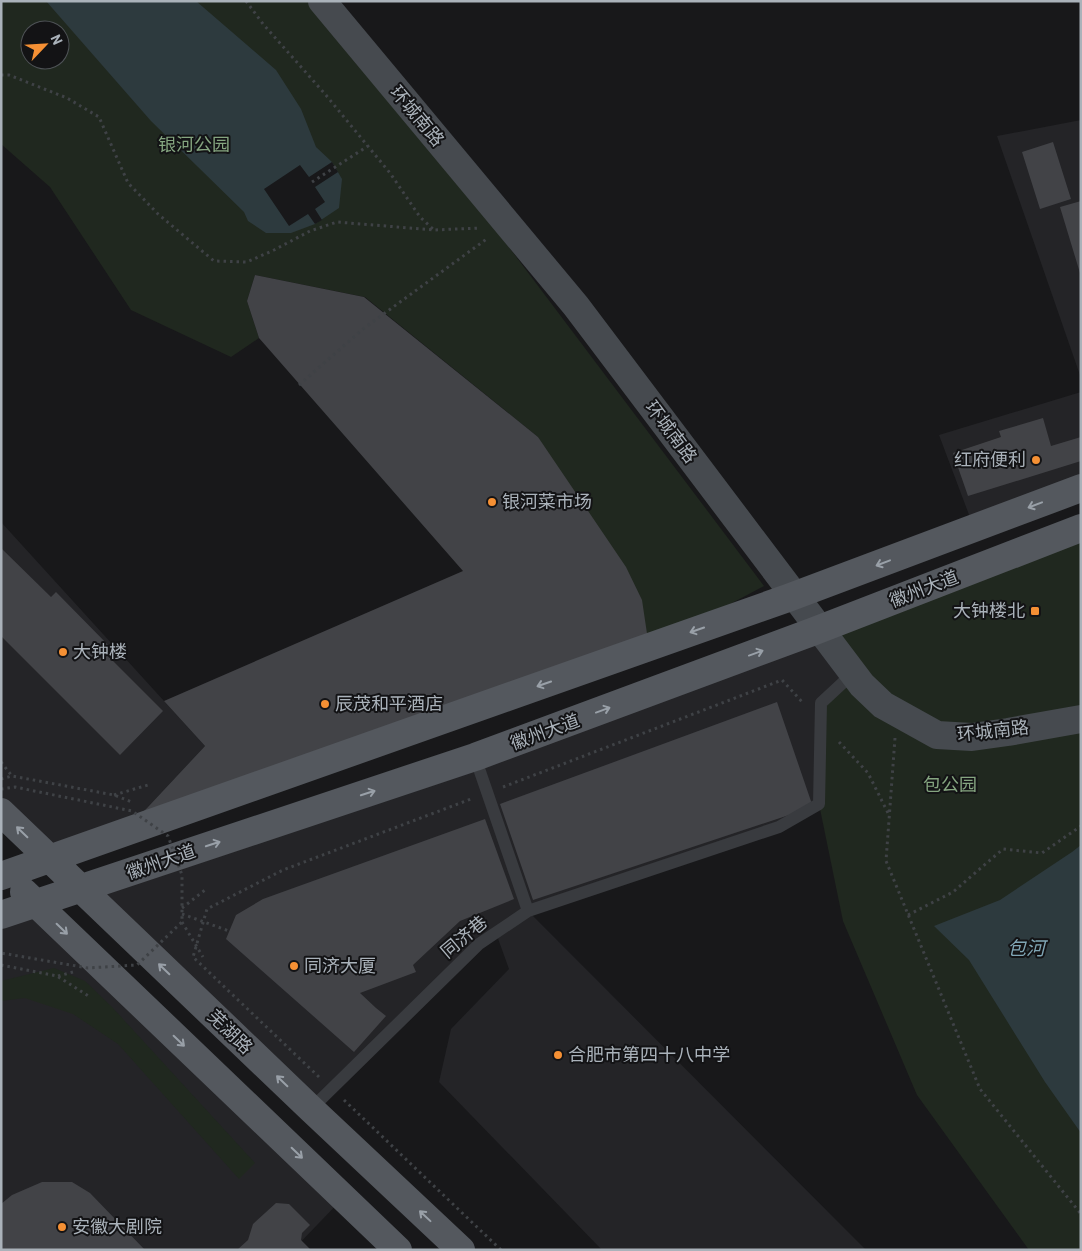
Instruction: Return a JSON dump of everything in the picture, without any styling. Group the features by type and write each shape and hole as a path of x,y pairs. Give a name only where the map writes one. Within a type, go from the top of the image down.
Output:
{"main road":[{"path":"3,874 794,596 1081,488"},
{"name":"徽州大道","path":"1,915 475,758 820,629 1081,528"},
{"name":"芜湖路","path":"1,812 461,1250"},
{"path":"3,874 398,1250"}],"street":[{"name":"环城南路","path":"322,1 576,306 862,685 883,705 937,735 972,737 1081,719"}],"lane":[{"path":"821,722 821,703 849,677"},
{"name":"同济巷","path":"311,1109 479,944 528,911 779,827 819,804 821,722"},
{"path":"475,758 528,911"}],"path":[{"path":"246,1 263,24 325,94 390,173 420,217 434,230"},
{"path":"1,74 67,98 100,117 128,183 158,214 214,261 247,262 274,250 310,230 338,222 434,230 483,228"},
{"path":"312,182 368,146"},
{"path":"300,385 363,329 495,233"},
{"path":"501,1250 192,957 207,909 283,870 782,680 868,773 889,814"},
{"path":"897,713 886,861 980,1089 1081,1214"},
{"path":"1,762 12,776"},
{"path":"1,779 12,776 114,795 148,785"},
{"path":"1,789 15,787 132,811 168,836 182,875 182,922 203,957"},
{"path":"908,915 953,892 1002,849 1042,853 1081,826"},
{"path":"182,908 205,890"},
{"path":"182,914 229,931"},
{"path":"1,953 88,968 137,965 182,922"},
{"path":"1,966 57,976 90,997"}],"shaded area":[{"path":"1081,120 1081,378 997,136"},
{"path":"1081,392 1081,488 974,528 939,435"},
{"path":"1,522 205,746 120,834 50,859 1,812"},
{"path":"812,632 849,677 819,804 779,827 528,911 866,1250 602,1250 439,1082 451,1029 509,969 496,933 311,1109 81,889"},
{"name":"安徽大剧院","path":"36,904 343,1198 293,1250 1,1250 1,915"}],"green space":[{"name":"银河公园","path":"1,1 313,1 505,242 764,586 649,647 538,437 365,297 255,275 247,301 259,338 231,357 131,310 50,187 1,144"},
{"name":"包公园","path":"1081,528 1081,1250 1029,1250 917,1095 843,921 819,804 821,703 849,677 812,632"},
{"path":"54,968 85,981 112,1007 255,1163 239,1179 118,1044 73,1014 25,998 1,1001 1,981"}],"water":[{"path":"46,1 196,1 276,70 301,109 316,147 332,162 342,179 339,208 315,224 291,233 266,233 248,221 244,212 151,121 70,28 70,20 63,20"},
{"name":"包河","path":"1081,845 1081,1133 1045,1082 969,960 934,926 1000,900"}],"pier":[{"path":"332,162 338,172 315,187 325,202 315,209 322,220 315,224 308,214 289,226 264,189 300,165 309,177"}],"building":[{"path":"1053,142 1071,199 1040,209 1022,152"},
{"path":"1081,201 1081,273 1080,273 1060,207"},
{"name":"银河菜市场","path":"255,275 364,297 538,437 626,567 642,600 649,647 120,834 205,746 164,701 463,571 259,338 247,301"},
{"path":"1043,418 1051,446 1081,437 1081,461 968,496 953,453 1001,437 999,431"},
{"name":"大钟楼","path":"1,548 51,597 56,592 112,649 107,655 163,711 120,755 1,636"},
{"path":"777,702 813,807 533,900 500,804"},
{"path":"485,819 514,899 460,921 413,965 416,972 360,993 386,1016 354,1052 226,939 236,915 263,899"},
{"name":"安徽大剧院","path":"42,1182 72,1182 90,1193 145,1250 1,1250 1,1204 12,1195"},
{"path":"276,1203 289,1204 310,1225 302,1233 301,1240 311,1250 237,1250 248,1240 253,1224"}],"place":[{"name":"红府便利","path":"1036,460"},
{"name":"银河菜市场","path":"492,502"},
{"name":"大钟楼北","path":"1035,611"},
{"name":"大钟楼","path":"63,652"},
{"name":"辰茂和平酒店","path":"325,704"},
{"name":"同济大厦","path":"294,966"},
{"name":"合肥市第四十八中学","path":"558,1055"},
{"name":"安徽大剧院","path":"62,1227"}]}
